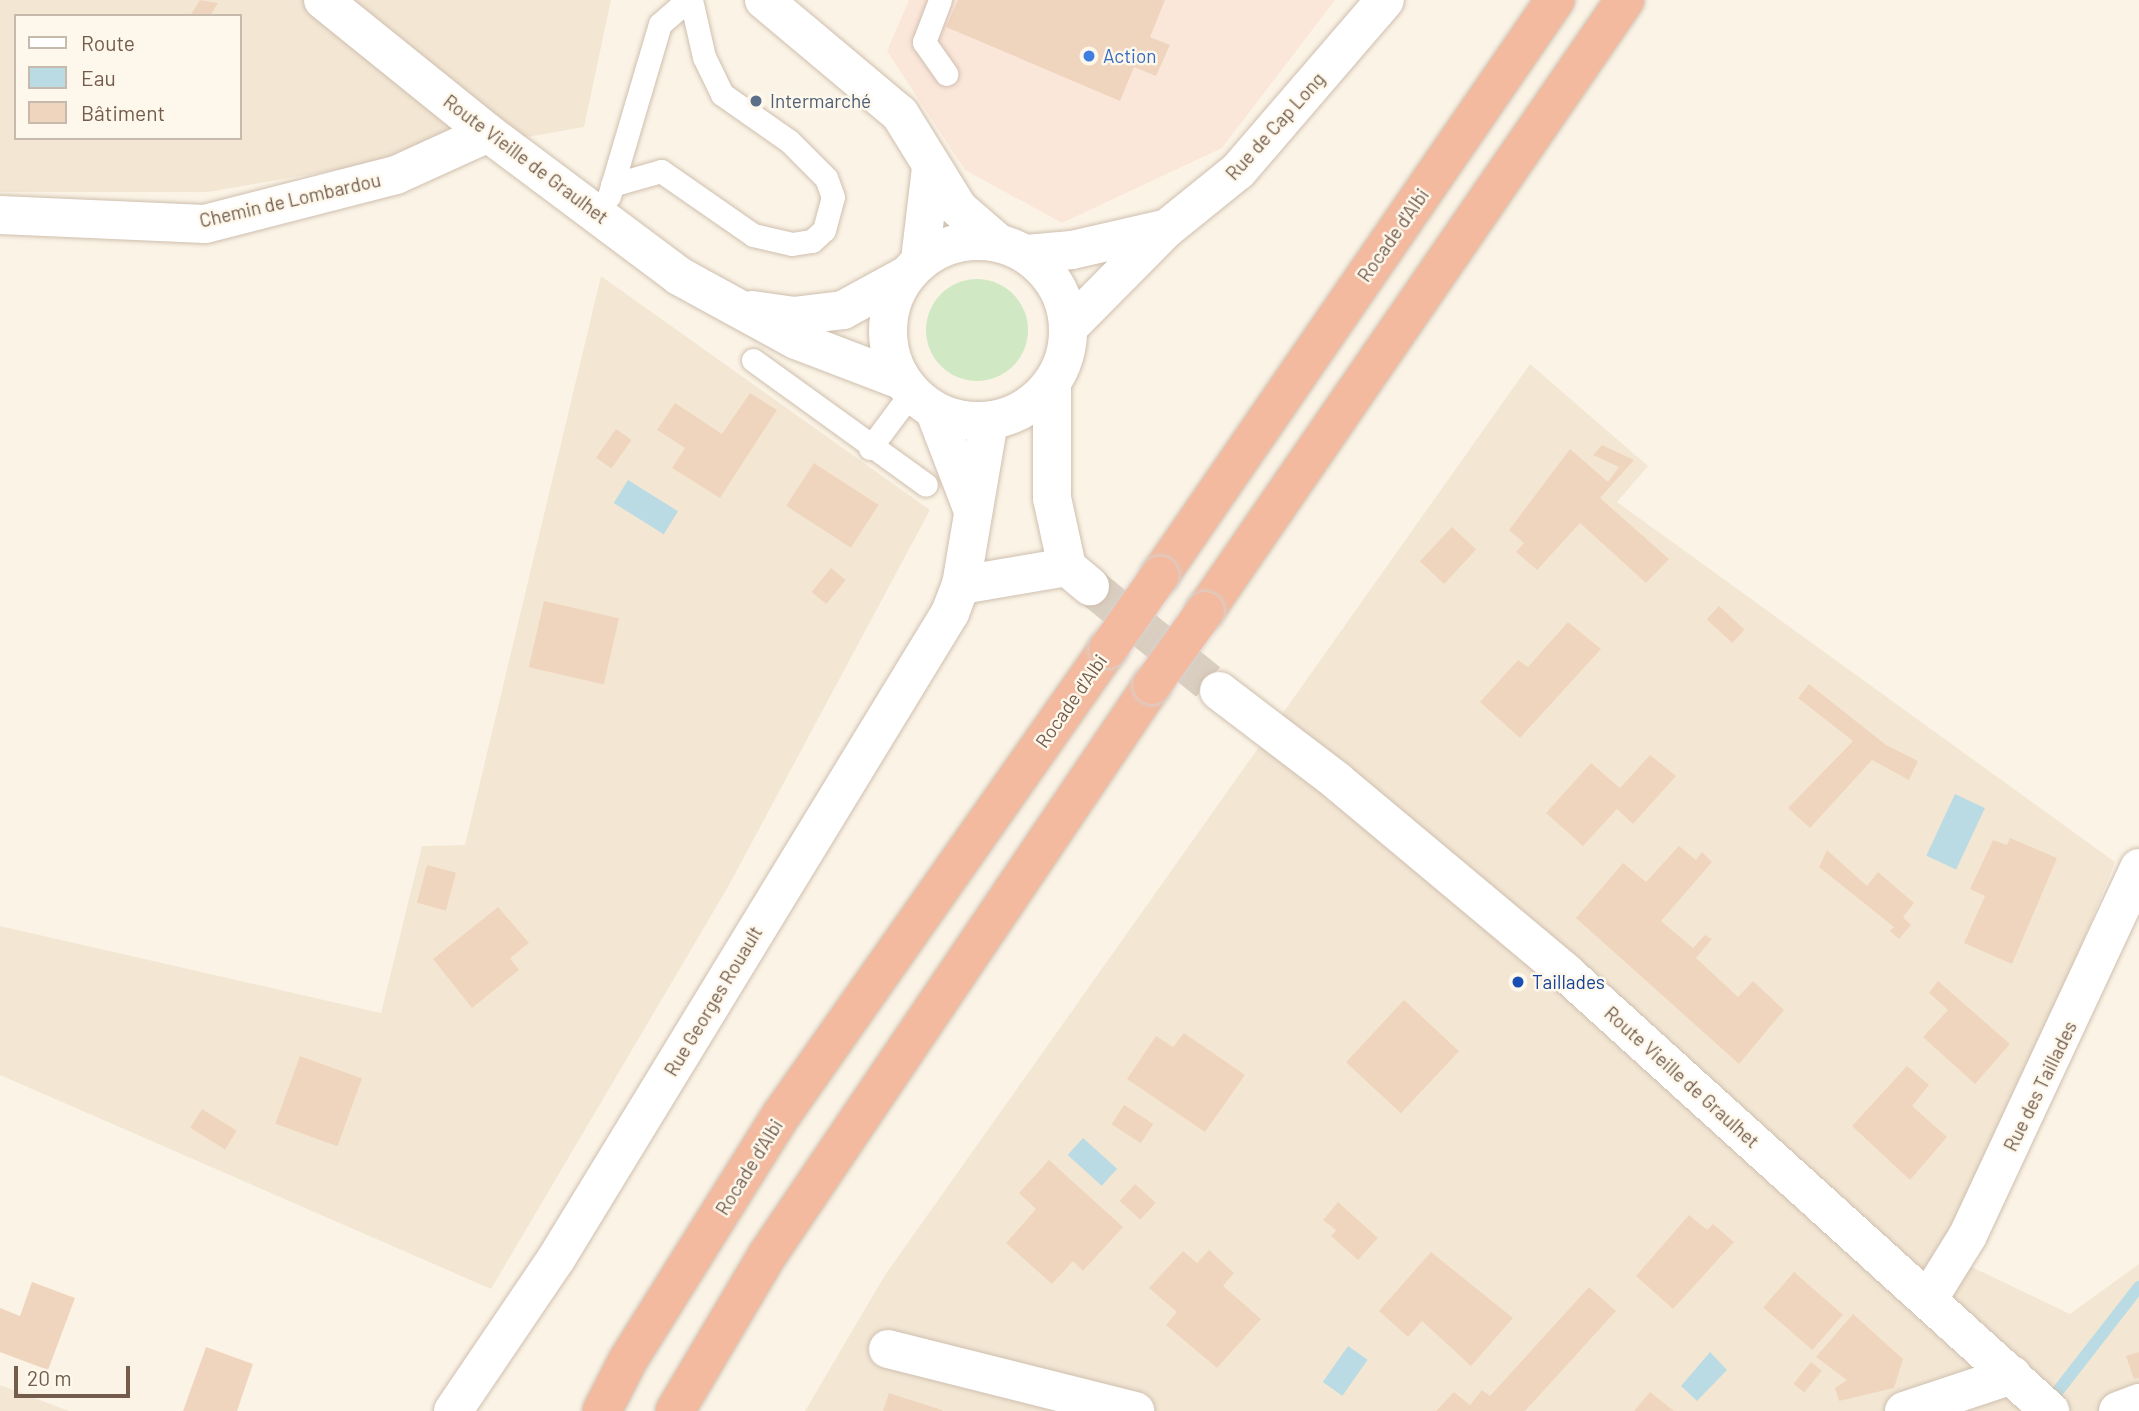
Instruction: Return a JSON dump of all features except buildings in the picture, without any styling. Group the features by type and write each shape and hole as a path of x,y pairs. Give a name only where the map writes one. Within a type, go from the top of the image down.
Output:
{"highway":[{"name":"Rocade d'Albi","path":"602,1411 628,1360 782,1114 1160,575 1555,0"},
{"path":"675,1411 768,1254 1152,685 1625,0"}],"street":[{"name":"Route Vieille de Graulhet","path":"323,0 488,133 608,200 679,276 796,340 915,395"},
{"path":"764,0 900,114 958,208 1048,273 1063,298 1069,327 1066,356 1052,383 1033,403 999,419 961,421 915,395"},
{"name":"Rue de Cap Long","path":"1069,327 1166,229 1238,171 1382,4"},
{"name":"Chemin de Lombardou","path":"0,215 205,224 396,175 488,133"},
{"path":"931,168 912,268 889,309 887,346 915,395 974,513"},
{"name":"Rue de Cap Long","path":"1011,248 1072,250 1166,229"},
{"path":"912,268 956,242 1011,248"},
{"name":"Route Vieille de Graulhet","path":"736,308 793,316 844,310 912,268"},
{"path":"1052,383 1052,498"},
{"path":"961,585 1078,576 1052,498 999,419"},
{"name":"Rue Georges Rouault","path":"453,1411 556,1259 950,613 961,585 974,513 999,419"},
{"name":"Route Vieille de Graulhet","path":"1219,691 1337,781 1564,971 1930,1298 2033,1395"},
{"name":"Rue des Taillades","path":"1930,1298 1968,1235 2139,868"},
{"path":"888,1349 1119,1409"},
{"path":"1904,1411 2033,1395"},
{"path":"2118,1411 2139,1403"}],"lane":[{"path":"690,0 704,57 722,94 789,141 826,178 833,197 824,230 812,241 792,244 753,236 661,171 608,200 660,24 690,0"},
{"path":"940,0 924,41 946,74"},
{"path":"753,360 870,448 926,485"},
{"path":"870,448 915,395"}],"shaded area":[{"path":"0,0 611,0 584,127 208,192 0,192"},
{"path":"909,0 1335,0 1222,148 1062,223 965,170 887,51"},
{"path":"601,276 930,510 728,887 491,1289 0,1075 0,926 381,1013 422,846 465,845"},
{"path":"1530,364 1648,466 1617,502 2115,862 1955,1259 2070,1314 2139,1264 2139,1411 805,1411 885,1275"},
{"path":"0,1385 69,1411 0,1411"}],"green space":[{"path":"977,279 996,283 1013,294 1024,311 1028,330 1024,349 1013,366 996,377 977,381 958,377 941,366 930,349 926,330 930,311 941,294 958,283"}],"water":[{"path":"628,480 678,511 664,534 614,503"},
{"path":"1955,794 1985,808 1956,870 1926,856"},
{"path":"1083,1138 1117,1169 1102,1186 1068,1155"},
{"path":"1348,1346 1368,1360 1342,1396 1323,1382"},
{"path":"1710,1352 1727,1370 1697,1401 1681,1386"}],"waterway":[{"path":"2047,1405 2139,1287"}],"tunnel":[{"path":"1090,586 1219,691"}],"place":[{"name":"Action","path":"1089,56"},
{"name":"Intermarché","path":"756,101"},
{"name":"Taillades","path":"1518,982"}]}
